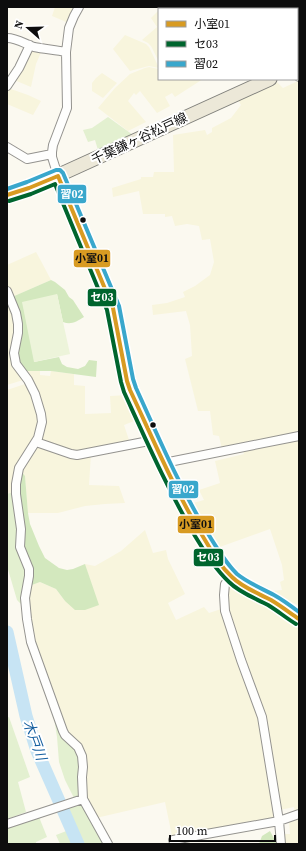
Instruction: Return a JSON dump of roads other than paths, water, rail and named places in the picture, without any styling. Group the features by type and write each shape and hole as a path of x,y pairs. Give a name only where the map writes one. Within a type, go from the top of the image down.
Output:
{"main road":[{"name":"千葉鎌ヶ谷松戸線","path":"7,195 58,176 268,80"}],"street":[{"path":"79,7 69,28 66,52 67,108 53,145 52,157 76,221 113,308 130,390 164,463 192,517 220,563 232,577 241,584 299,619"},
{"path":"7,38 13,38 34,46 66,52"},
{"path":"7,86 19,68 30,45"},
{"path":"7,147 27,159 52,154"},
{"path":"7,291 14,308 18,324 18,333 14,353 16,364 28,380 35,394 42,422 38,438 19,468 16,484 21,529 20,547 29,576 25,598 31,642 63,731 65,735 78,747 82,756 83,799 108,844"},
{"path":"164,463 299,436"},
{"path":"36,442 77,455 154,440"},
{"path":"232,577 225,584 225,611 262,717 279,821 281,844"},
{"path":"7,824 83,799"},
{"path":"173,840 279,821 299,814"}],"waterway":[{"name":"木戸川","path":"7,632 26,716 37,751 78,844"}]}
